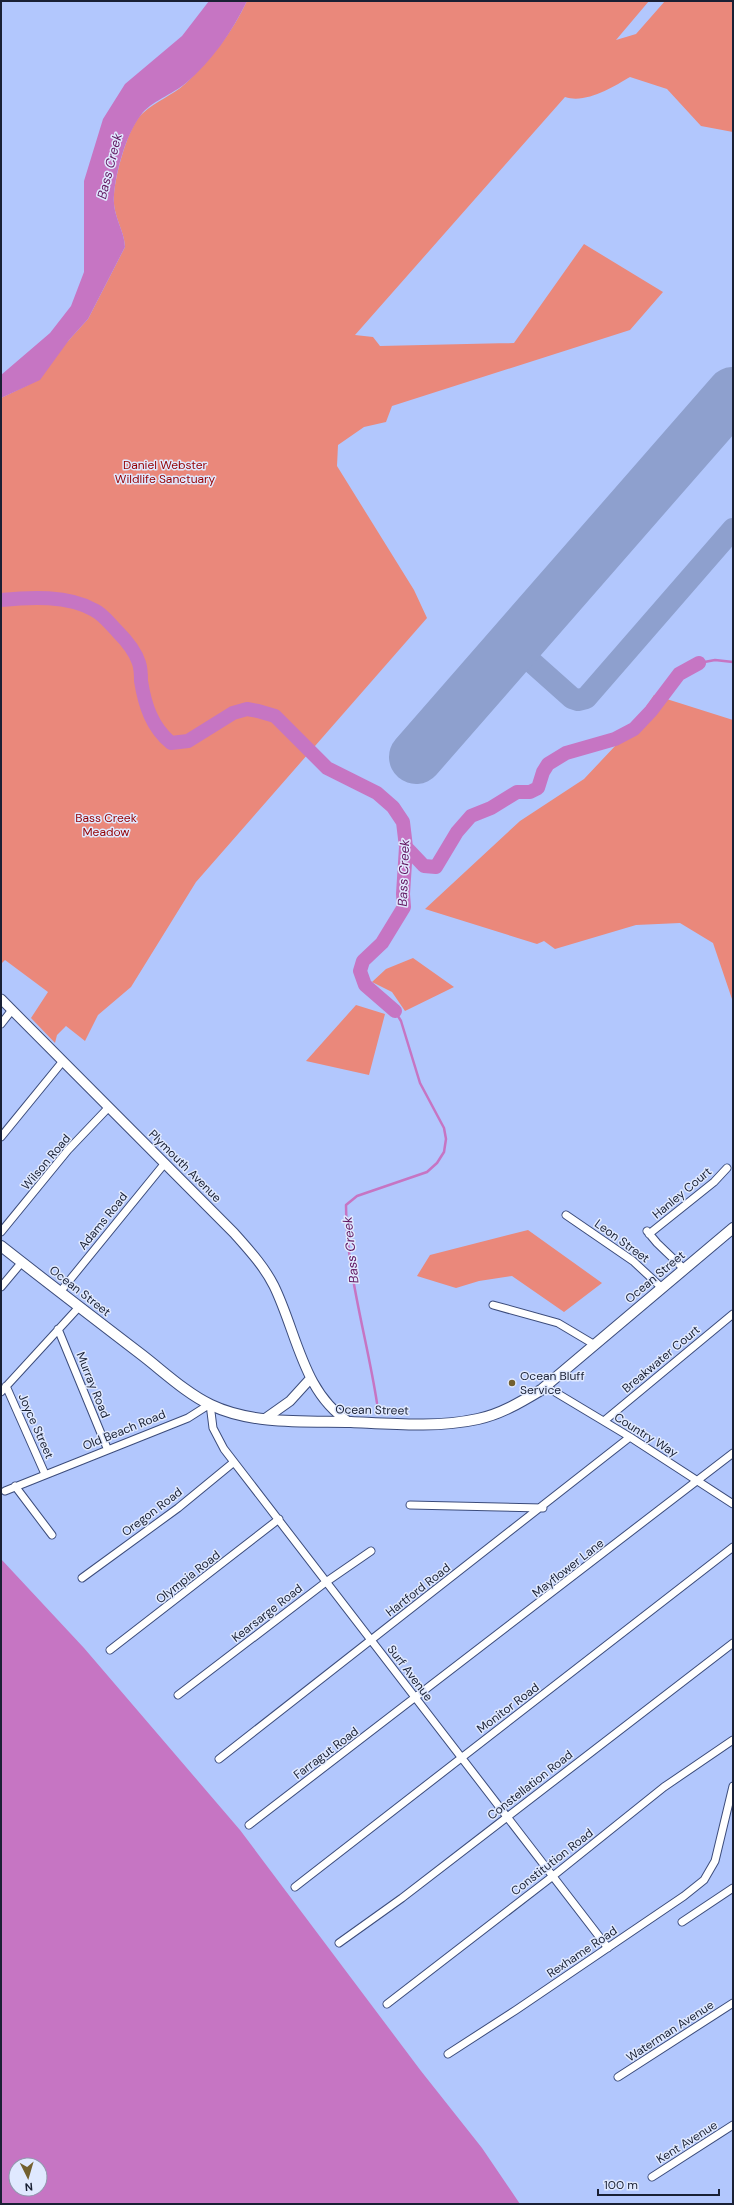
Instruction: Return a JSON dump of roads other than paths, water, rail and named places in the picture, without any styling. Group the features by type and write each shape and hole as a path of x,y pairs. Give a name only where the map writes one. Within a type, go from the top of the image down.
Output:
{"main road":[{"name":"Ocean Street","path":"1,1246 178,1383 210,1404 242,1414 266,1418 427,1424 476,1419 513,1406 545,1386 733,1228"}],"street":[{"name":"Plymouth Avenue","path":"1,999 234,1233 265,1270 282,1303 310,1379 317,1391 333,1411 349,1422"},
{"path":"1,1024 12,1010"},
{"path":"1,1138 63,1061"},
{"name":"Wilson Road","path":"1,1232 68,1150 109,1107"},
{"name":"Adams Road","path":"60,1292 165,1163"},
{"name":"Hanley Court","path":"684,1269 648,1232 714,1182 727,1168"},
{"name":"Leon Street","path":"566,1215 633,1261 662,1288"},
{"path":"1,1287 22,1262"},
{"path":"493,1305 558,1323 595,1345"},
{"path":"4,1389 79,1307"},
{"name":"Breakwater Court","path":"604,1421 733,1314"},
{"name":"Murray Road","path":"58,1329 107,1448"},
{"path":"266,1418 290,1401 310,1379"},
{"name":"Country Way","path":"545,1386 604,1421 733,1504"},
{"name":"Joyce Street","path":"4,1389 45,1474"},
{"name":"Old Beach Road","path":"5,1491 107,1448 188,1418 210,1404"},
{"name":"Surf Avenue","path":"210,1404 216,1436 234,1462 608,1948"},
{"name":"Hartford Road","path":"219,1759 630,1438"},
{"name":"Mayflower Lane","path":"415,1698 589,1566 733,1453"},
{"name":"Oregon Road","path":"82,1578 172,1512 234,1462"},
{"path":"15,1486 52,1535"},
{"path":"410,1505 542,1508"},
{"name":"Olympia Road","path":"110,1650 278,1519"},
{"name":"Monitor Road","path":"295,1886 733,1547"},
{"name":"Kearsarge Road","path":"178,1695 326,1582 371,1551"},
{"name":"Constellation Road","path":"339,1943 507,1817 733,1643"},
{"name":"Farragut Road","path":"249,1825 415,1698"},
{"name":"Constitution Road","path":"387,2004 553,1876 664,1786 733,1740"},
{"name":"Rexhame Road","path":"448,2054 608,1948 684,1896 704,1880 717,1855 733,1786"},
{"path":"682,1922 733,1888"},
{"name":"Waterman Avenue","path":"618,2077 733,2003"},
{"name":"Kent Avenue","path":"652,2177 733,2125"}],"water":[{"path":"209,1 247,1 235,24 213,56 186,83 145,110 126,142 119,164 114,195 116,216 123,234 125,247 88,319 69,340 40,380 1,398 1,375 50,333 71,306 84,272 84,181 103,119 125,84 182,36"},
{"path":"1,1559 84,1648 240,1830 421,2071 482,2148 520,2204 1,2204"}],"waterway":[{"name":"Bass Creek","path":"1,600 24,598 61,599 84,605 106,619 124,638 135,654 140,665 141,681 150,715 164,737 171,743 188,741 233,713 247,709 258,711 275,716 327,768 377,793 393,807 403,822 406,847 403,894 404,907 382,943 363,961 360,971 365,985 395,1011"},
{"path":"699,663 715,660 733,662"},
{"path":"406,847 424,866 436,867 457,832 471,816 491,808 517,792 530,792 538,788 543,772 548,764 566,753 615,739 634,729 651,711 679,674 699,663"},
{"name":"Bass Creek","path":"377,1403 349,1255 346,1205 357,1196 427,1172 437,1163 444,1152 446,1139 444,1128 420,1083 401,1021 395,1011"}],"place":[{"name":"Ocean Bluff Service","path":"512,1383"}],"park label":[{"name":"Daniel Webster Wildlife Sanctuary","path":"165,472"},
{"name":"Bass Creek Meadow","path":"106,825"}]}
